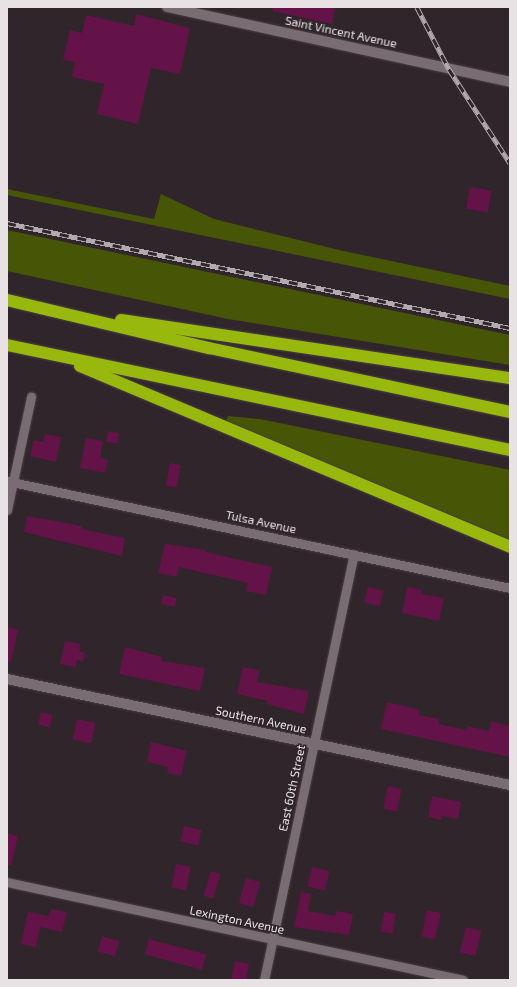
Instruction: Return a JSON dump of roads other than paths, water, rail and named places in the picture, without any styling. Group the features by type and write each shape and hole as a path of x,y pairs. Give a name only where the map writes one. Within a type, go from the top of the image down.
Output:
{"highway":[{"path":"7,300 63,312 202,347 510,412"},
{"path":"63,312 510,378"},
{"path":"7,345 510,450"},
{"path":"54,355 510,547"},
{"path":"477,533 510,553"}],"street":[{"name":"Saint Vincent Avenue","path":"167,7 510,82"},
{"path":"7,510 10,482 31,397"},
{"name":"Tulsa Avenue","path":"10,482 510,588"},
{"name":"East 60th Street","path":"264,980 354,554"},
{"name":"Southern Avenue","path":"7,679 510,785"},
{"name":"Lexington Avenue","path":"7,882 463,980"}],"railway":[{"path":"417,7 449,69 510,163"},
{"path":"7,223 510,328"}]}
